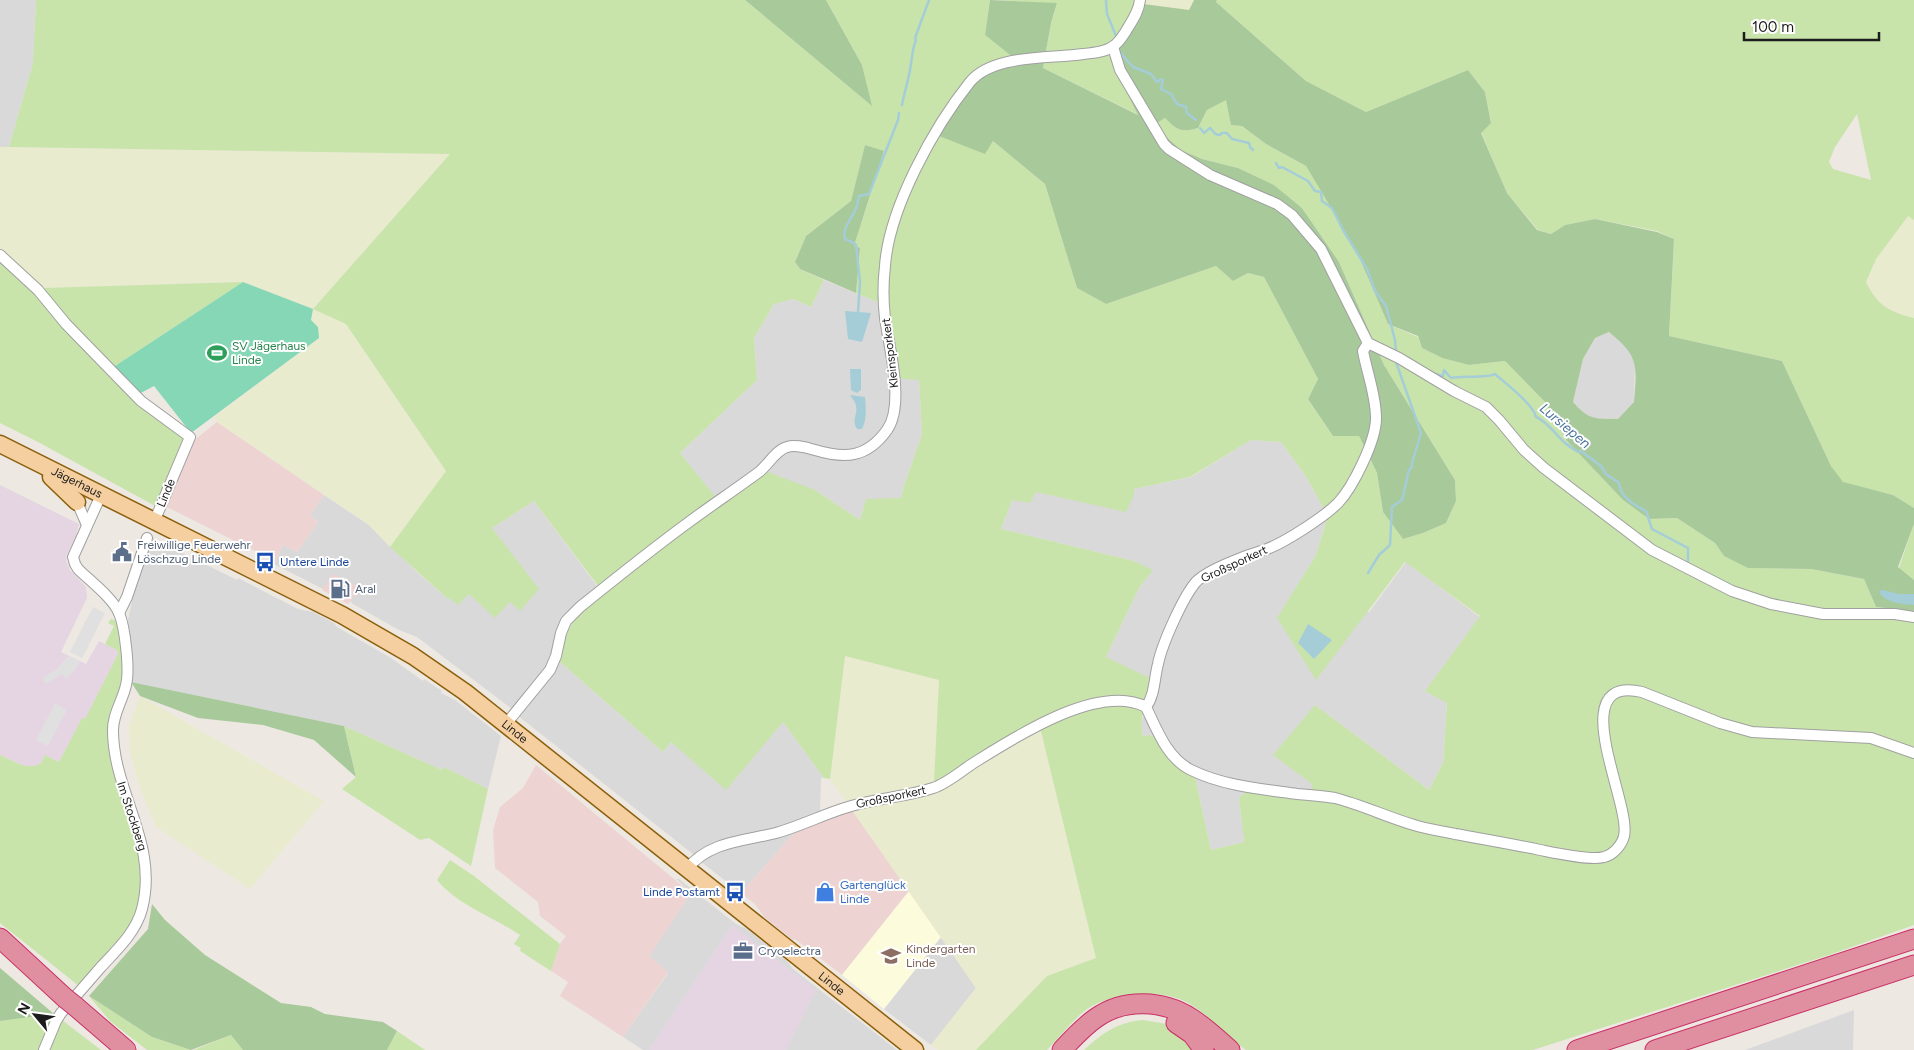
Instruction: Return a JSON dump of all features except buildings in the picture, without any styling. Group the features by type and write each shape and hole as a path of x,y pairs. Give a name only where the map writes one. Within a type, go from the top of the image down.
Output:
{"highway":[{"path":"0,938 126,1050"},
{"path":"1577,1050 1914,939"},
{"path":"1655,1050 1914,965"},
{"path":"1062,1050 1085,1026 1097,1017 1124,1005 1138,1003 1167,1007 1178,1011 1191,1018 1230,1050"},
{"path":"1078,1050 1100,1029 1124,1018 1137,1015 1150,1015 1172,1021 1192,1034 1204,1050"}],"main road":[{"name":"Jägerhaus","path":"0,444 154,522"},
{"path":"42,465 55,481 77,502"},
{"name":"Linde","path":"154,522 234,560 380,636 444,676 915,1050"}],"street":[{"path":"1140,0 1125,34 1113,47 1120,70 1164,144 1210,175 1278,204 1292,215 1309,233 1330,265 1368,343 1399,358 1463,396 1486,407 1524,450 1544,468 1658,554 1732,591 1771,604 1824,614 1895,614 1914,617"},
{"name":"Kleinsporkert","path":"506,724 550,670 566,621 580,607 688,522 762,470 781,450 788,446 804,447 845,457 863,451 881,437 889,428 894,415 895,404 892,351 884,306 885,265 897,211 931,142 962,93 973,79 984,70 1011,60 1059,58 1097,52 1113,47"},
{"name":"Linde","path":"0,255 38,290 66,324 141,401 190,437 154,522"},
{"name":"Großsporkert","path":"687,869 698,857 718,846 794,828 848,806 935,788 1031,728 1076,710 1113,700 1132,702 1146,707 1151,700 1164,642 1182,605 1198,580 1241,558 1285,541 1341,499 1370,446 1376,419 1371,384 1363,351 1368,343"},
{"name":"Im Stockberg","path":"44,1050 61,1013 132,931 142,910 144,899 146,861 143,846 117,770 113,731 128,676 123,628 119,613 113,604 75,564 73,557 101,495"},
{"path":"77,502 87,525"},
{"path":"119,613 127,598 148,538"},
{"path":"1146,707 1167,749 1176,761 1191,770 1232,785 1246,785 1332,798 1360,805 1415,826 1575,856 1604,858 1615,851 1624,836 1622,812 1603,726 1604,709 1607,701 1611,696 1623,690 1642,692 1720,723 1752,732 1871,738 1914,753"}],"shaded area":[{"path":"0,0 36,0 33,63 9,147 0,147"},
{"path":"1136,0 1194,0 1189,10 1151,8"},
{"path":"0,147 450,154 313,309 346,324 446,471 390,547 369,525 217,422 214,417 319,338 311,320 312,309 243,282 41,288 0,251"},
{"path":"1908,215 1914,220 1914,318 1900,315 1883,307 1872,294 1866,282 1876,259"},
{"path":"824,280 882,304 892,377 919,379 922,434 901,498 866,500 860,520 815,490 722,506 680,453 757,380 754,338 774,304 794,299 811,307"},
{"path":"1609,332 1626,345 1635,361 1634,402 1619,419 1594,418 1584,414 1573,402 1583,359 1595,338"},
{"path":"217,422 324,495 310,515 318,522 297,552 283,545 274,564 267,561 269,558 163,505 192,442"},
{"path":"1251,440 1281,442 1305,475 1328,516 1316,555 1298,585 1369,612 1406,562 1480,617 1425,691 1447,702 1443,763 1429,790 1315,705 1313,785 1310,799 1239,798 1244,842 1211,850 1195,777 1177,767 1163,753 1155,735 1143,737 1140,726 1151,693 1106,657 1139,588 1152,570 1134,561 1001,529 1012,500 1035,491 1126,511 1134,489 1191,477"},
{"path":"0,485 79,524 66,561 70,570 86,587 87,598 61,652 86,664 99,641 117,650 118,654 85,720 82,719 59,762 45,755 38,766 31,767 0,755"},
{"path":"324,495 369,525 417,572 447,598 469,594 510,601 520,611 492,528 534,501 597,586 561,617 551,662 512,709 417,637 399,630 353,604 350,601 359,588 333,575 323,589 274,564 283,545 297,552 318,522 310,515"},
{"path":"152,538 237,580 238,578 298,609 313,612 334,623 337,627 391,658 423,681 424,679 442,691 441,693 455,700 501,736 488,789 444,767 442,770 344,726 131,682 128,620 136,582"},
{"name":"Aral","path":"333,574 360,588 348,604 322,590"},
{"path":"93,607 105,613 82,658 70,652"},
{"path":"68,656 80,662 73,672 66,679 62,674 46,684 43,678 56,670"},
{"path":"844,656 939,680 935,782 1039,723 1096,958 1047,976 976,1050 938,1050 931,1045 976,988 830,779"},
{"path":"559,661 663,752 671,742 694,760 783,722 824,778 821,778 820,812 694,855 517,715"},
{"path":"140,696 324,801 250,889 156,827 139,786 130,752 129,725"},
{"path":"55,703 67,710 48,746 36,740"},
{"path":"536,765 691,893 649,956 668,972 623,1037 560,996 568,982 551,971 560,944 566,936 540,916 538,902 495,868 493,830 500,807 523,788"},
{"name":"Gartenglück Linde","path":"853,809 909,891 842,975 765,918 755,904 741,893 794,833"},
{"path":"794,833 741,893 700,861 720,851"},
{"path":"676,879 679,879 736,924 747,929 786,960 793,969 897,1050 643,1050 623,1037 668,973 649,956 691,893"},
{"name":"Kindergarten Linde","path":"909,891 941,937 884,1009 842,975"},
{"path":"732,925 816,990 786,1050 649,1050"},
{"path":"941,937 976,988 931,1045 884,1009"},
{"path":"1854,1010 1853,1050 1745,1050"}],"green space":[{"path":"36,0 745,0 871,105 862,65 826,0 990,0 985,35 1015,58 998,62 978,72 970,79 915,169 899,204 888,240 883,272 883,304 886,304 889,256 899,216 906,196 937,135 985,153 993,141 1045,184 1077,288 1106,304 1216,266 1233,281 1248,273 1264,277 1318,379 1308,399 1333,436 1359,436 1377,473 1383,512 1403,539 1446,523 1456,501 1455,480 1384,365 1339,262 1302,208 1274,185 1238,168 1202,159 1181,150 1162,133 1156,123 1165,118 1179,129 1198,128 1207,110 1227,99 1231,125 1242,126 1266,144 1306,166 1356,250 1388,324 1418,337 1422,348 1442,358 1469,365 1505,361 1545,402 1567,441 1623,500 1649,519 1677,518 1715,543 1724,556 1750,568 1811,569 1864,579 1876,607 1903,610 1914,614 1914,925 1832,954 1533,1050 1246,1050 1190,1004 1167,996 1138,994 1110,999 1097,1003 1087,1009 1076,1018 1047,1050 976,1050 1047,976 1096,958 1039,723 934,783 939,680 845,656 830,779 824,778 783,722 726,790 671,742 663,752 559,661 565,638 573,622 585,609 604,594 534,501 492,528 539,589 520,611 510,602 495,618 469,594 458,605 448,599 390,547 446,471 346,324 313,309 450,154 9,147 33,63","holes":["865,145 884,152 854,246 860,249 856,293 882,304 891,352 892,378 919,380 922,434 901,498 866,499 860,520 815,490 768,472 722,505 680,453 757,380 754,338 774,304 794,299 811,307 824,280 800,269 795,262 806,236 851,201","1251,440 1281,442 1305,475 1328,516 1316,555 1277,618 1316,680 1405,562 1480,616 1425,691 1447,703 1443,763 1429,790 1315,705 1273,755 1312,784 1310,799 1246,792 1239,798 1244,842 1211,850 1195,777 1170,760 1155,735 1143,736 1143,715 1152,679 1106,657 1139,588 1153,570 1134,561 1001,529 1012,500 1030,503 1036,492 1126,512 1134,495 1134,489 1190,477"]},
{"path":"745,0 826,0 862,65 872,106"},
{"path":"990,0 1057,3 1051,23 1043,68 1138,115 1110,58 1112,44 1136,3 1189,10 1194,0 1217,0 1216,2 1306,81 1366,112 1468,70 1485,92 1491,123 1481,133 1507,193 1537,230 1551,234 1565,225 1595,219 1657,232 1674,239 1669,336 1782,361 1831,466 1843,482 1893,495 1914,508 1914,524 1898,567 1914,580 1914,614 1903,610 1876,607 1864,579 1811,569 1748,568 1724,556 1715,543 1677,518 1649,519 1623,500 1567,441 1545,402 1505,361 1469,365 1442,358 1422,348 1418,336 1388,324 1356,250 1306,166 1266,144 1242,126 1231,125 1226,100 1207,110 1198,128 1179,129 1165,118 1157,123 1162,133 1181,150 1202,159 1238,168 1274,185 1302,208 1339,262 1384,365 1455,480 1456,501 1446,523 1403,539 1383,512 1377,473 1359,436 1333,436 1308,399 1318,379 1264,277 1248,273 1233,281 1216,266 1106,304 1077,288 1045,184 993,141 985,154 934,134 971,78 1014,58 985,35","holes":["1609,332 1619,340 1634,362 1636,379 1634,402 1618,419 1593,417 1584,413 1573,402 1583,359 1595,338"]},
{"path":"998,0 1136,0 1139,115 1043,68 1051,23 1057,4"},
{"path":"1217,0 1914,0 1914,220 1908,216 1876,259 1866,282 1879,302 1891,310 1914,318 1914,508 1893,495 1843,483 1831,466 1782,361 1669,336 1674,239 1657,231 1595,219 1565,225 1551,234 1538,230 1507,193 1481,132 1491,122 1485,92 1468,70 1366,112 1306,81 1216,2","holes":["1857,114 1871,180 1833,169 1829,162 1835,147"]},
{"path":"865,145 884,151 854,246 860,248 856,293 800,269 795,262 806,236 851,201"},
{"path":"0,261 34,293 61,326 106,373 141,405 188,440 157,507 0,423"},
{"path":"243,282 112,368 68,322 41,288"},
{"name":"SV Jägerhaus Linde","path":"243,282 313,309 311,320 318,327 319,338 191,433 154,386 137,395 112,368"},
{"path":"1914,524 1914,580 1899,568"},
{"path":"111,619 117,621 124,669 120,695 109,731 111,758 122,798 135,832 141,861 141,891 139,905 127,932 79,986 0,923 0,755 26,766 41,763 45,755 59,762 82,718 85,719 118,654 117,650 105,644 114,626 108,623"},
{"path":"131,682 344,726 356,777 314,740 263,725 198,718 140,696"},
{"path":"344,726 442,770 444,767 488,789 471,866 429,838 420,840 342,789 356,777"},
{"path":"450,860 474,876 560,944 551,971 520,951 521,948 514,944 520,935 465,904 445,889 437,880"},
{"path":"152,904 165,920 205,955 281,1003 311,1007 325,1014 383,1022 397,1031 387,1050 243,1050 231,1035 191,1050 152,1037 89,996 148,929"},
{"path":"0,968 54,1014 0,1021"},
{"path":"89,996 152,1037 191,1050 147,1050 110,1021"},
{"path":"54,1014 101,1050 0,1050 0,1021"},
{"path":"1143,1020 1167,1024 1199,1050 1084,1050 1111,1029 1126,1023"},
{"path":"397,1031 425,1050 387,1050"},
{"path":"231,1035 243,1050 194,1050"}],"water":[{"path":"845,311 871,313 862,342 848,339"},
{"path":"850,369 861,369 861,390 857,393 851,390"},
{"path":"850,395 865,397 866,410 862,429 857,429 855,426 856,405"},
{"path":"1883,590 1899,594 1914,594 1914,605 1889,600 1881,595 1879,591"},
{"path":"1308,624 1332,640 1314,659 1298,643"}],"waterway":[{"path":"902,105 915,38 929,0"},
{"name":"Lursiepen","path":"1106,0 1107,14 1116,36"},
{"name":"Lursiepen","path":"1119,51 1133,67 1151,74 1157,82 1161,79 1163,80 1161,89 1171,94 1177,104 1186,107 1187,113 1196,120"},
{"path":"858,312 860,282 856,245 845,239 844,235 857,207 859,196 869,194 899,113"},
{"name":"Lursiepen","path":"1200,128 1204,133 1210,128 1218,135 1227,133 1232,139 1249,143 1253,150"},
{"name":"Lursiepen","path":"1276,163 1279,168 1282,167 1308,181 1315,191 1321,192 1322,201 1332,208 1367,269 1375,291 1386,306 1396,351"},
{"path":"1368,573 1379,555 1390,545 1392,507 1402,500 1421,433 1396,362"},
{"name":"Lursiepen","path":"1431,373 1443,376 1444,370 1451,378 1495,374 1525,400 1536,417 1548,425 1566,443 1578,452 1581,451 1601,466 1606,474 1619,483 1625,496 1632,503 1646,511 1652,529 1688,548 1688,561"}],"place":[{"name":"SV Jägerhaus Linde","path":"217,353"},
{"name":"Freiwillige Feuerwehr Löschzug Linde","path":"122,552"},
{"name":"Untere Linde","path":"265,562"},
{"name":"Aral","path":"340,589"},
{"name":"Linde Postamt","path":"735,892"},
{"name":"Gartenglück Linde","path":"825,892"},
{"name":"Cryoelectra","path":"743,951"},
{"name":"Kindergarten Linde","path":"891,956"}]}
